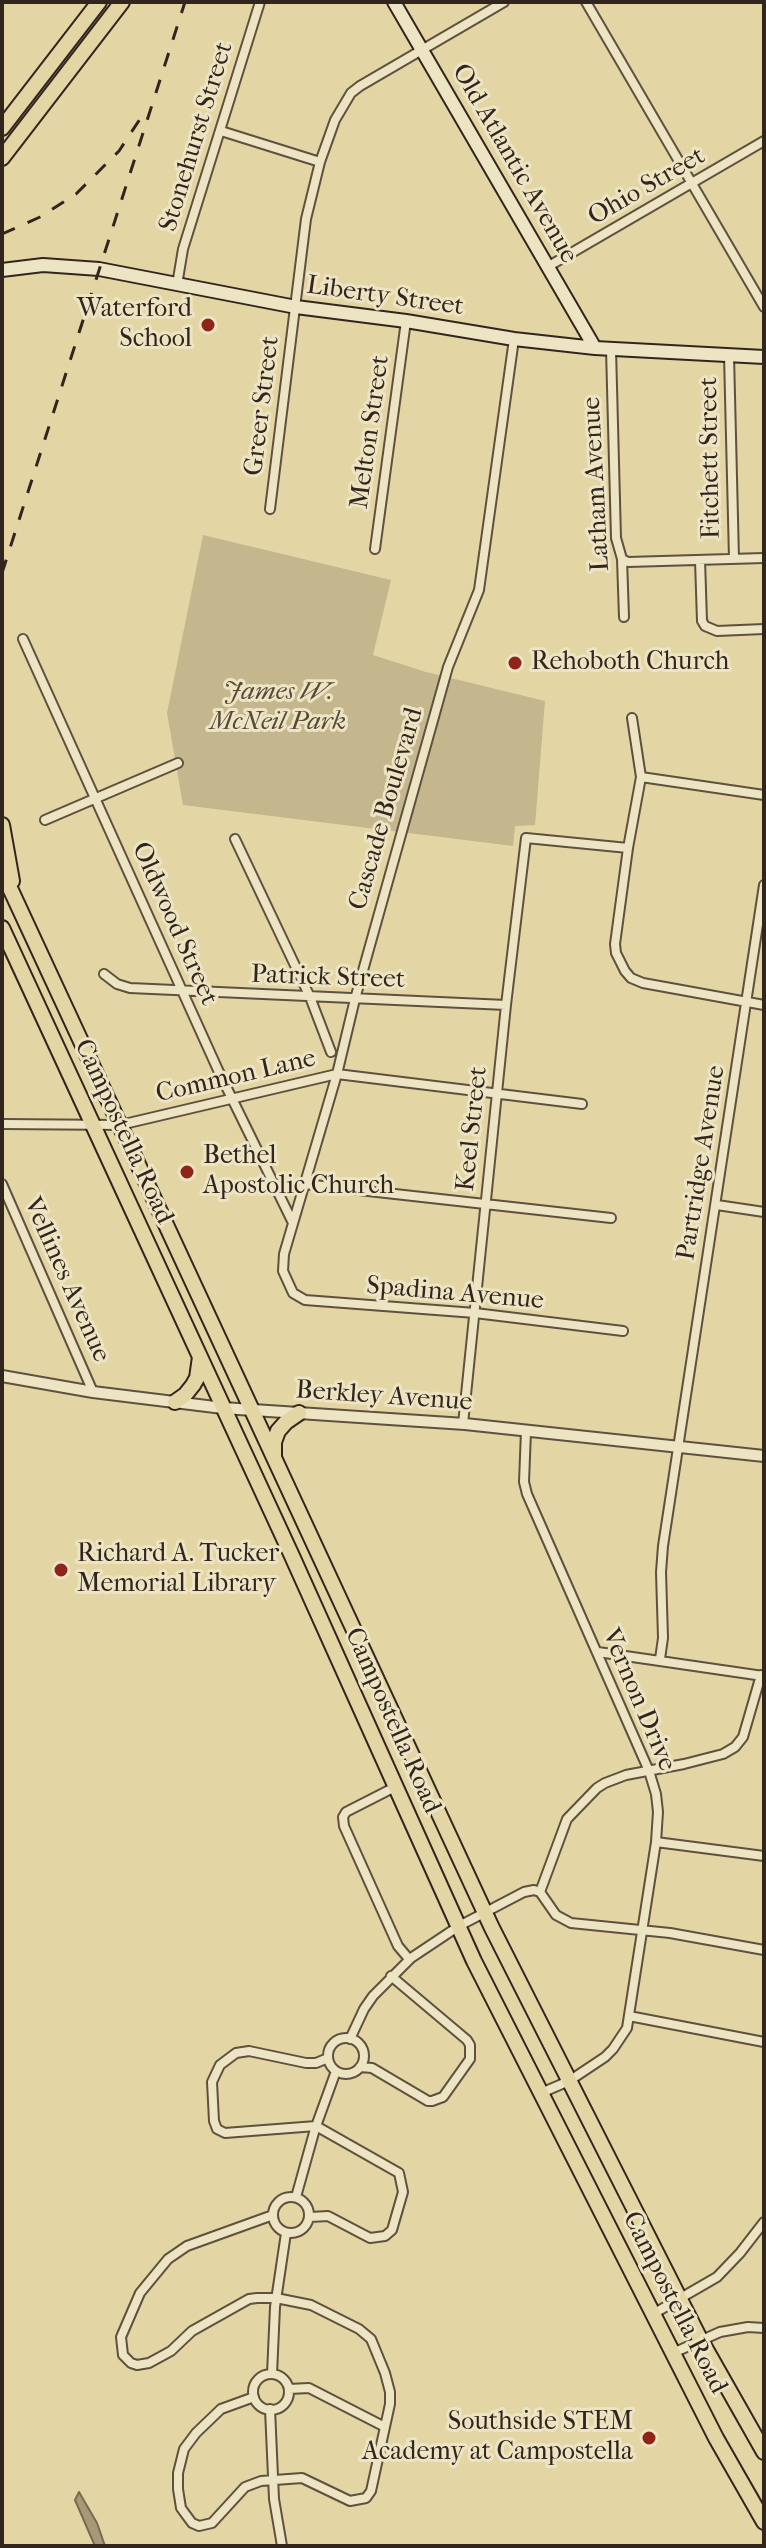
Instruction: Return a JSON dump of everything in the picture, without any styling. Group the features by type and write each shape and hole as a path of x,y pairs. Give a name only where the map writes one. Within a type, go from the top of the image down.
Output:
{"main road":[{"path":"2,128 99,2"},
{"path":"2,158 122,2"},
{"name":"Old Atlantic Avenue","path":"394,2 595,348"},
{"name":"Liberty Street","path":"2,270 43,265 99,269 296,307 514,339 595,348 764,357"},
{"path":"2,825 17,905"},
{"path":"2,871 17,905"},
{"name":"Campostella Road","path":"17,905 485,1912 679,2299 764,2452"},
{"name":"Campostella Road","path":"2,928 459,1926 716,2438 764,2522"},
{"path":"175,1402 185,1395 197,1378 200,1357"},
{"path":"275,1462 274,1442 278,1431 299,1413"}],"street":[{"name":"Stonehurst Street","path":"177,285 183,249 260,2"},
{"name":"Greer Street","path":"270,509 306,219 320,162 335,120 351,93 504,2"},
{"path":"586,2 764,307"},
{"path":"221,131 320,162"},
{"name":"Ohio Street","path":"549,266 764,141"},
{"name":"Melton Street","path":"375,549 406,321"},
{"name":"Cascade Boulevard","path":"288,1287 283,1264 293,1224 448,667 479,590 514,339"},
{"name":"Latham Avenue","path":"611,349 616,538 622,559 624,617"},
{"name":"Fitchett Street","path":"729,355 734,559"},
{"path":"622,559 628,562 764,558"},
{"path":"700,560 702,621 705,626 717,631 764,629"},
{"name":"Oldwood Street","path":"23,639 218,1070 293,1224"},
{"path":"632,718 641,777 628,848 616,953 631,978 643,983 764,1005"},
{"path":"45,820 178,763"},
{"path":"641,777 764,795"},
{"name":"Keel Street","path":"463,1424 526,838 628,848"},
{"path":"235,839 310,997 331,1052"},
{"name":"Partridge Avenue","path":"660,1659 662,1559 764,885"},
{"name":"Patrick Street","path":"104,974 123,987 184,992 506,1005"},
{"name":"Common Lane","path":"2,1124 120,1125 337,1074 582,1104"},
{"name":"Vellines Avenue","path":"2,1184 93,1392"},
{"path":"305,1184 611,1218"},
{"path":"717,1205 764,1212"},
{"name":"Spadina Avenue","path":"288,1287 298,1297 318,1302 475,1313 623,1331"},
{"name":"Berkley Avenue","path":"2,1376 93,1392 223,1408 463,1424 764,1456"},
{"name":"Vernon Drive","path":"526,1431 524,1482 527,1494 649,1771 658,1812 627,2028 605,2057 569,2081 541,2093"},
{"path":"540,1892 567,1819 605,1783 626,1775 723,1754 735,1747 743,1737 763,1676 598,1652"},
{"path":"395,1787 346,1812 343,1817 344,1826 398,1946 409,1959"},
{"path":"656,1842 764,1856"},
{"path":"350,2039 364,2009 409,1959 459,1926 529,1890 540,1892 556,1915 571,1923 643,1930 764,1950"},
{"path":"360,2067 372,2068 432,2101 443,2097 470,2059 467,2040 391,1976"},
{"path":"629,2016 764,2042"},
{"path":"340,2039 350,2039 359,2044 364,2057 360,2067 351,2073 336,2071 328,2058 329,2048 340,2039"},
{"path":"310,2217 328,2216 370,2238 379,2238 392,2230 403,2192 401,2178 396,2170 316,2126 225,2133 217,2129 212,2082 220,2065 236,2053 249,2051 306,2063 328,2058"},
{"path":"296,2197 316,2126 336,2071"},
{"path":"286,2197 296,2197 306,2203 310,2217 297,2233 286,2233 277,2227 273,2215 275,2206 286,2197"},
{"path":"254,2397 221,2409 188,2443 178,2473 181,2508 192,2523 206,2526 212,2523 245,2487 273,2480 302,2478 350,2501 366,2498 371,2491 390,2404 389,2385 371,2339 359,2329 311,2305 276,2298 249,2299 192,2331 171,2351 149,2363 137,2365 123,2355 121,2337 140,2293 168,2259 187,2246 273,2215"},
{"path":"653,2314 717,2277 764,2222"},
{"path":"272,2374 276,2298 286,2233"},
{"path":"673,2353 700,2339 742,2327 764,2328"},
{"path":"272,2374 282,2378 289,2389 285,2403 280,2407 270,2409 260,2406 254,2397 257,2381 272,2374"},
{"path":"289,2389 309,2388 385,2427"},
{"path":"270,2409 273,2480 282,2546"}],"green space":[{"name":"James W. McNeil Park","path":"203,535 391,580 373,655 426,672 545,701 535,825 515,826 513,846 183,805 167,713"}],"shaded area":[{"path":"79,2492 97,2523 105,2546 95,2546 75,2500"}],"railway":[{"path":"2,573 185,2"},
{"path":"2,234 40,217 76,194 119,151 140,119"}],"place":[{"name":"Waterford School","path":"208,325"},
{"name":"Rehoboth Church","path":"515,663"},
{"name":"Bethel Apostolic Church","path":"187,1172"},
{"name":"Richard A. Tucker Memorial Library","path":"61,1570"},
{"name":"Southside STEM Academy at Campostella","path":"649,2438"}]}
